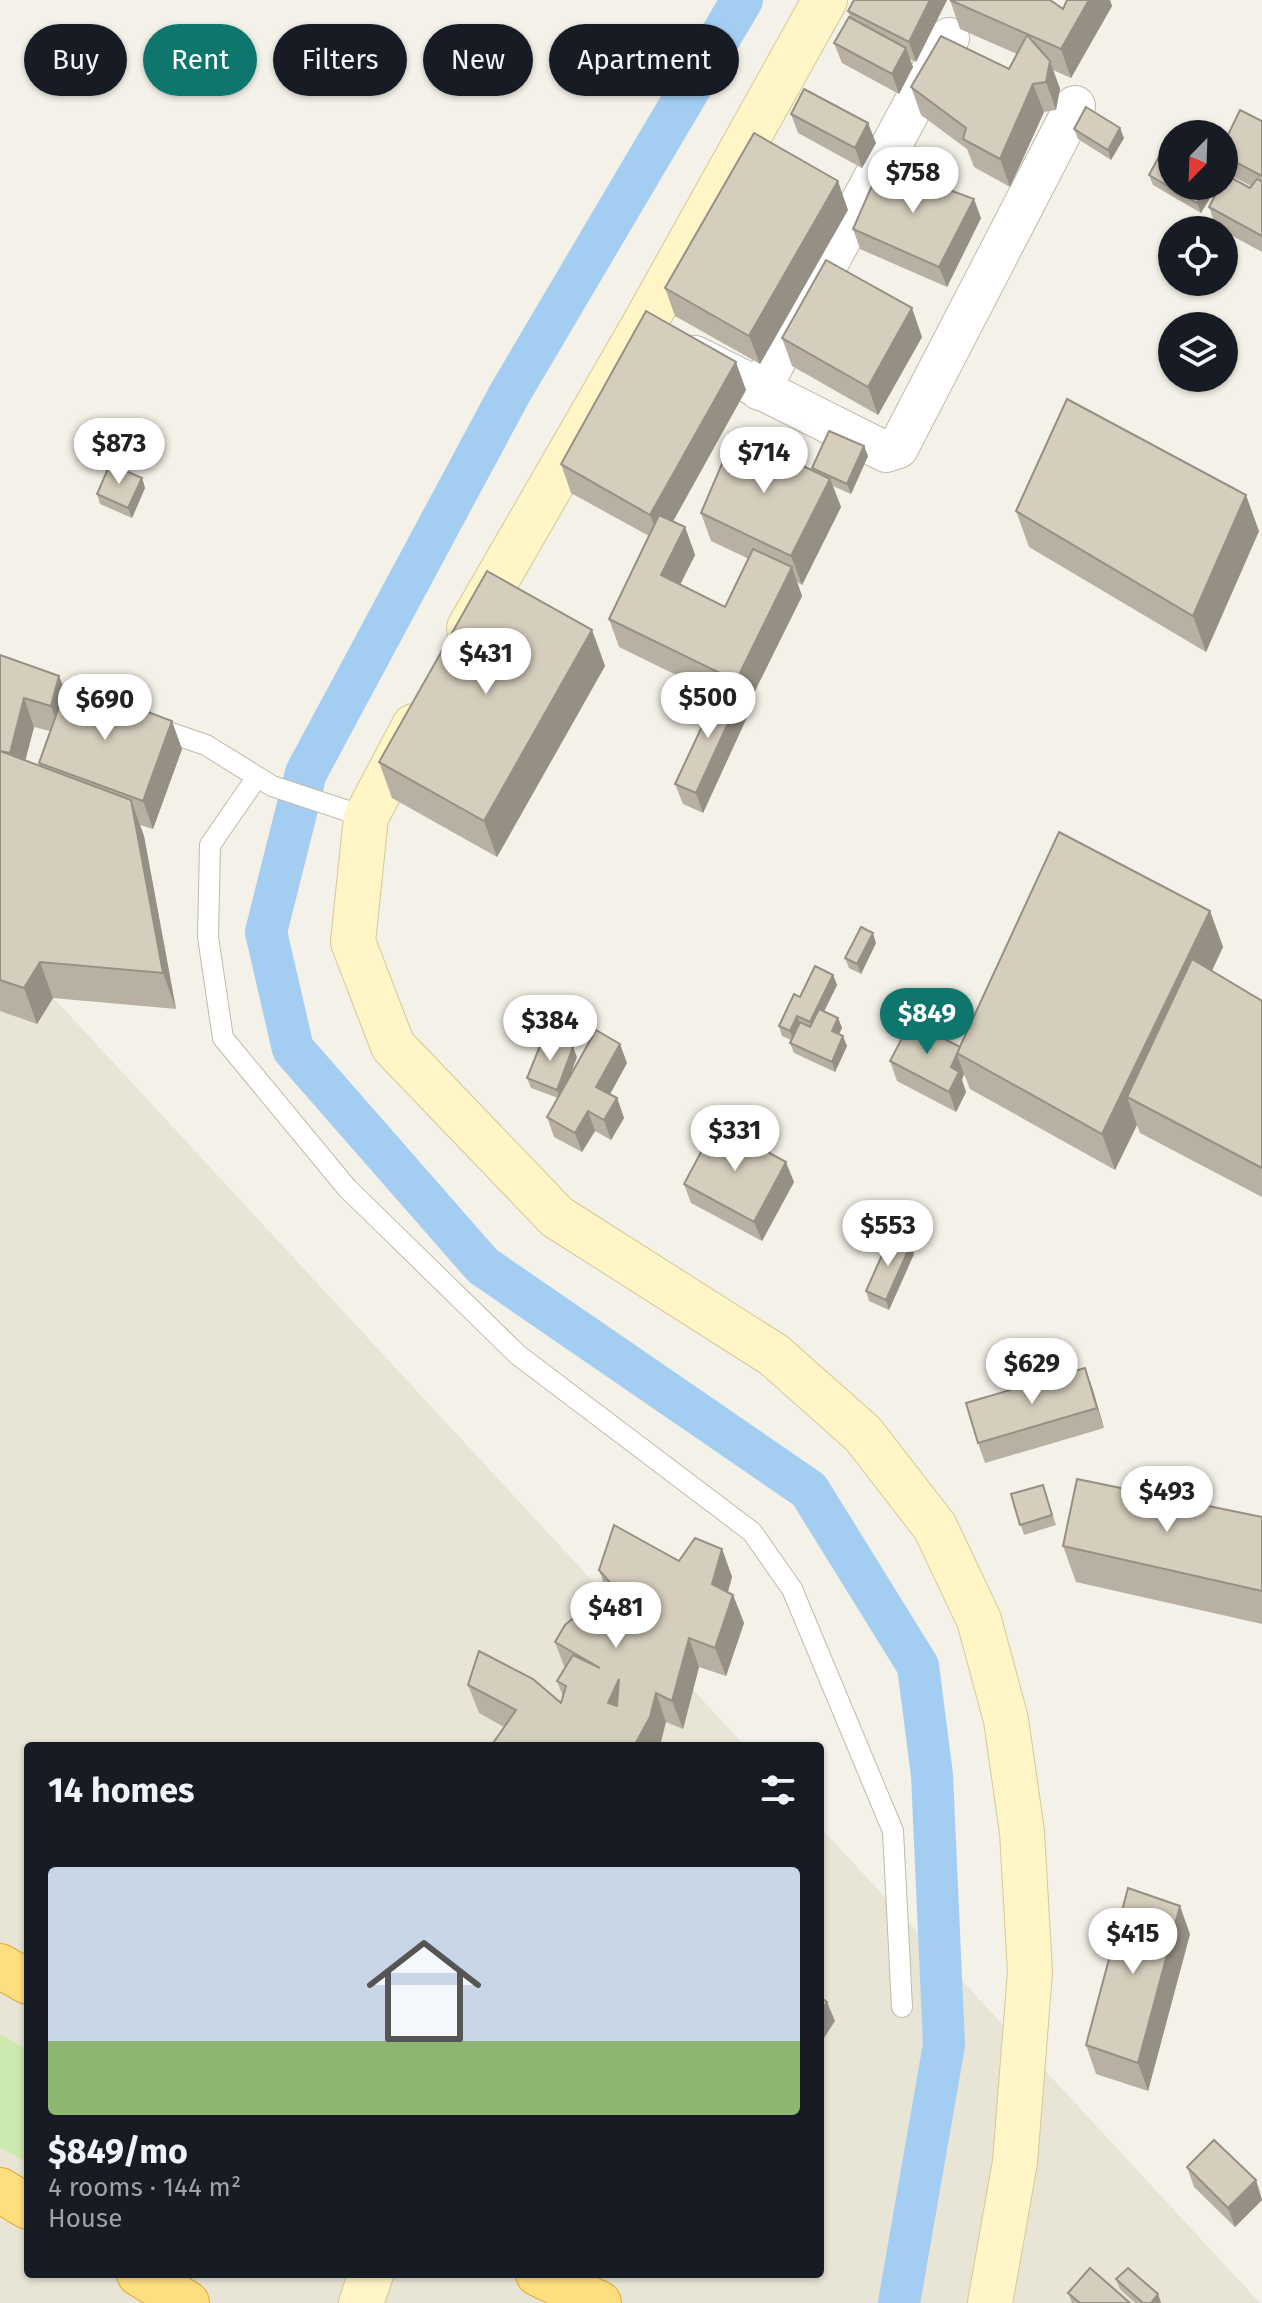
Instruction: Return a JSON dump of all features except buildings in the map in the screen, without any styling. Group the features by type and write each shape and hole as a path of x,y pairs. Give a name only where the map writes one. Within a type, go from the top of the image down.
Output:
{"highway":[{"path":"0,1966 24,1980"},
{"path":"0,2190 24,2205"},
{"path":"146,2278 187,2303"},
{"path":"546,2278 599,2303"}],"main road":[{"path":"825,0 642,328 440,678 366,817 353,942 393,1046 557,1217 774,1355 863,1434 935,1527 979,1620 1006,1720 1022,1832 1030,1972 1015,2162 990,2303"},
{"path":"361,2303 370,2278"}],"street":[{"path":"760,390 949,38"},
{"path":"642,328 886,452 898,448 1075,106"}],"lane":[{"path":"137,721 206,745 265,781 366,817"},
{"path":"265,781 210,845 208,937 223,1038 347,1188 518,1355 752,1532 792,1589 893,1831 902,2007"}],"shaded area":[{"path":"0,940 741,1742 24,1742 24,2278 824,2278 824,1831 1260,2303 0,2303"}],"green space":[{"path":"0,2034 24,2048 24,2162 0,2147"}],"waterway":[{"path":"742,0 510,393 306,773 266,932 293,1049 483,1266 809,1490 918,1666 932,1775 944,2045 899,2303"}]}
